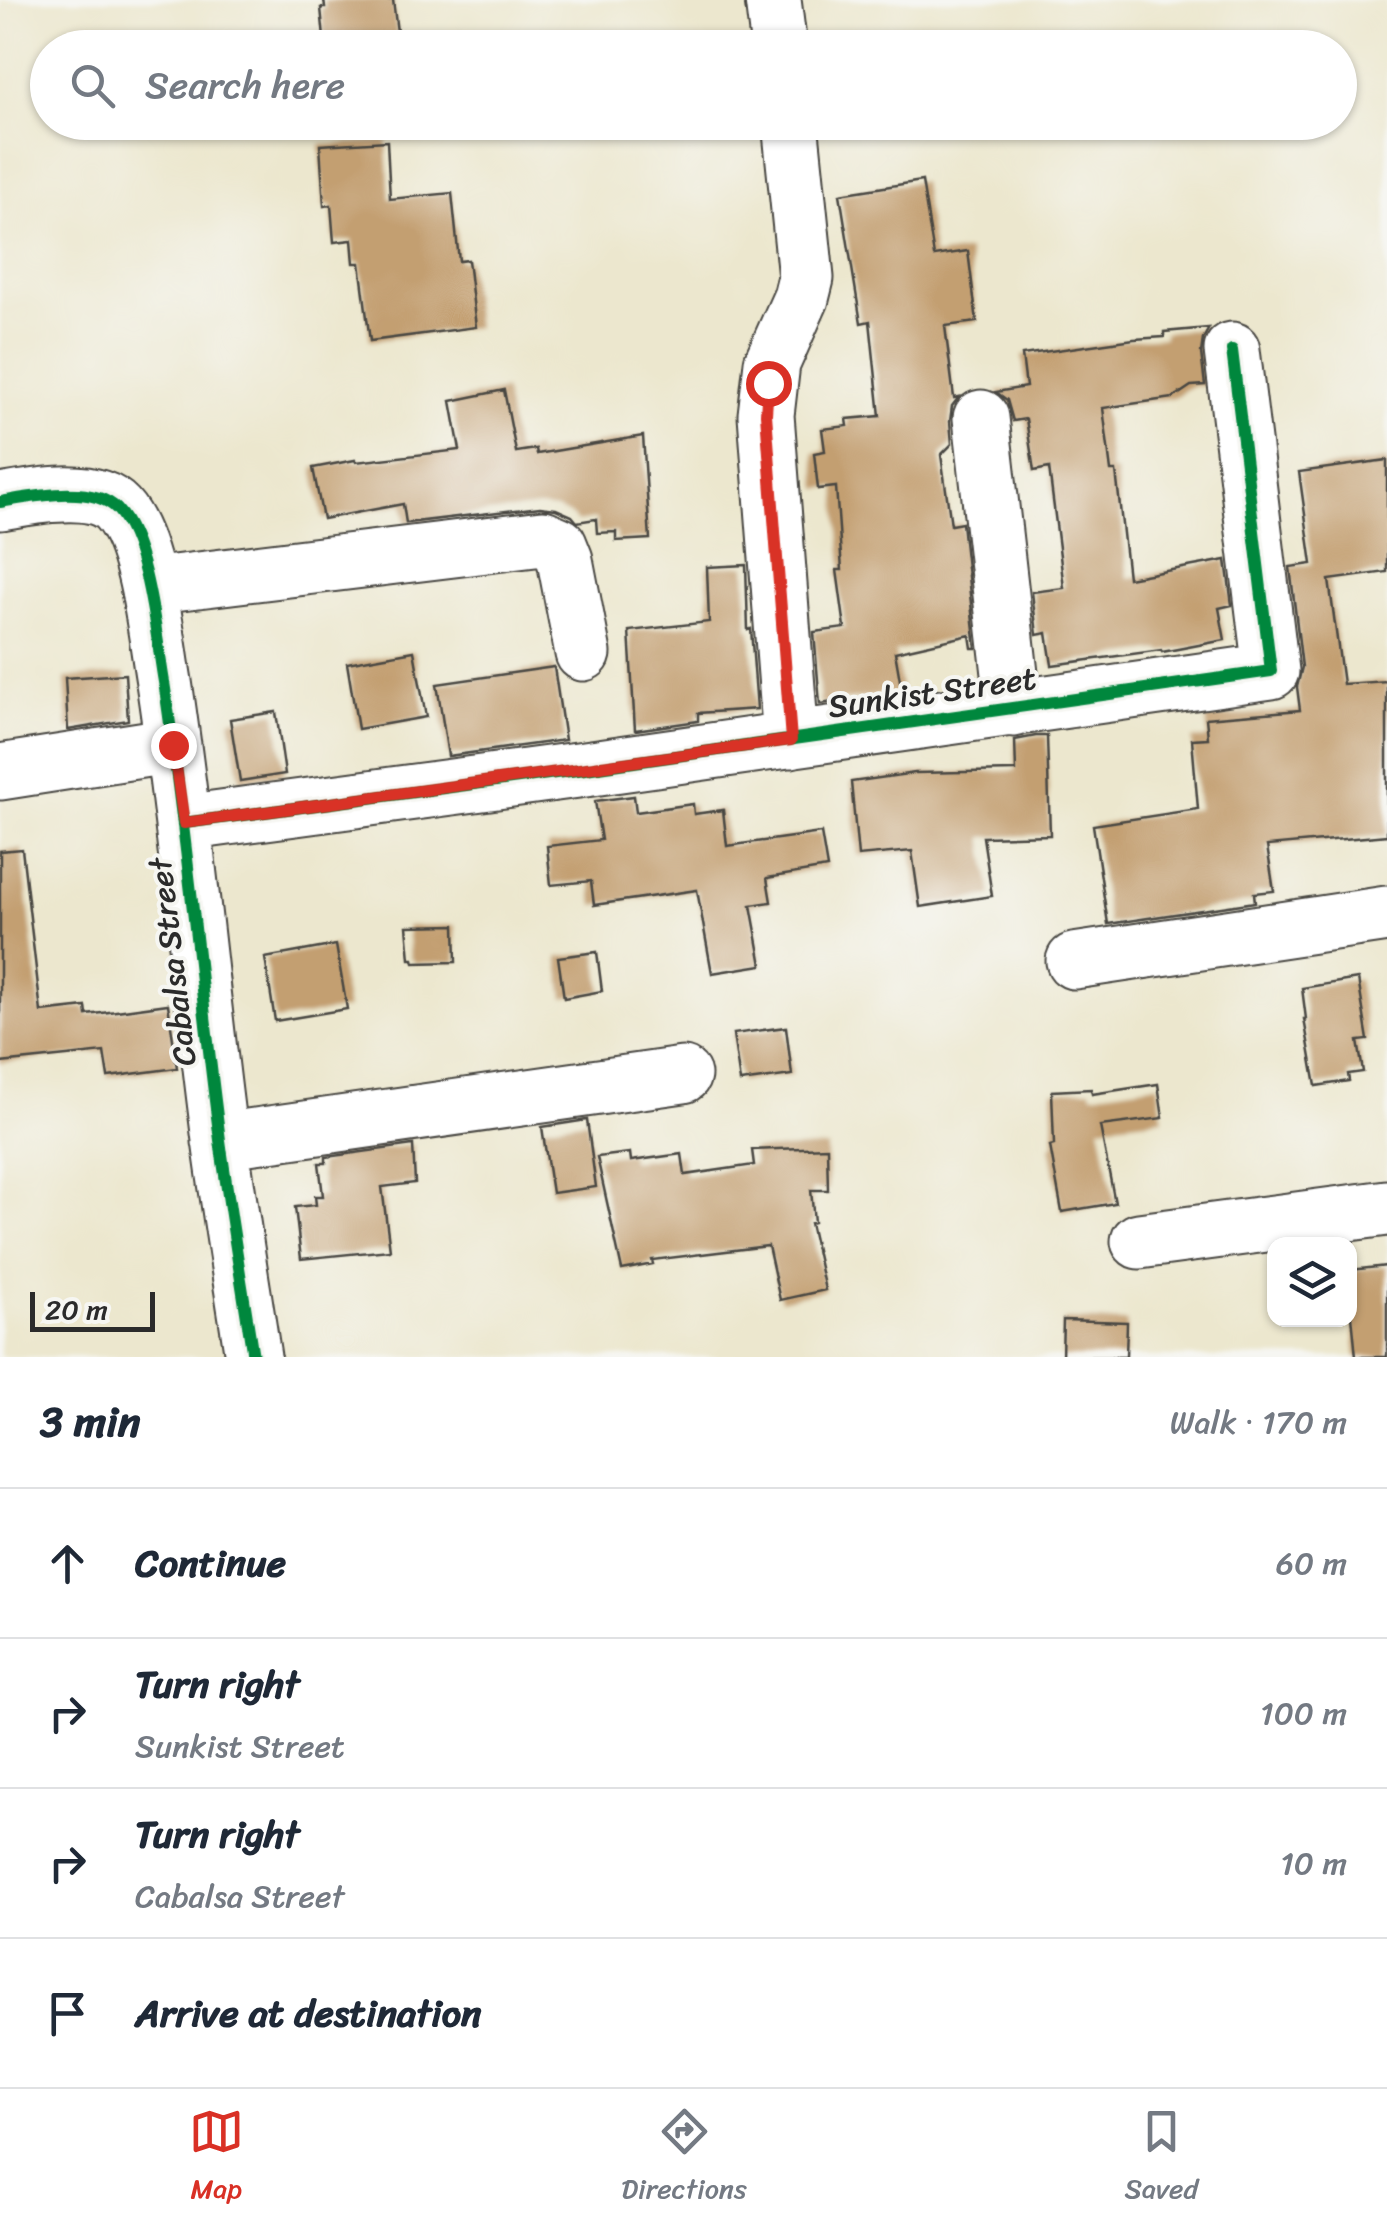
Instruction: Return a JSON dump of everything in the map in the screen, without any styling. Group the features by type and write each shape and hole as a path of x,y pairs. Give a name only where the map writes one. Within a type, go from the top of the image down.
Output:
{"street":[{"path":"773,0 777,30"},
{"path":"791,740 766,414 772,363 806,278 792,140"},
{"name":"Sunkist Street","path":"184,823 1271,670 1232,350"},
{"path":"981,418 1014,709"},
{"name":"Cabalsa Street","path":"0,502 52,494 88,495 115,506 131,530 149,586 184,823 220,1141 253,1357"},
{"path":"149,586 544,538 559,545 565,560 582,653"},
{"path":"0,772 173,745"},
{"path":"1074,961 1387,914"},
{"path":"220,1141 683,1075"},
{"path":"1139,1242 1387,1208"}],"building":[{"path":"324,0 393,0 397,30 323,30 321,8 325,8"},
{"path":"387,141 390,199 452,193 459,261 468,260 476,327 370,341 360,263 354,263 352,240 334,242 331,205 324,206 320,145"},
{"path":"922,181 934,256 968,251 977,322 945,326 954,398 959,397 952,406 952,444 941,455 951,525 962,523 976,648 972,648 970,635 895,652 902,692 820,704 814,632 845,628 837,570 842,570 836,487 818,489 814,453 825,451 822,429 848,426 847,419 880,416 870,321 861,323 840,194"},
{"path":"1209,328 1201,353 1205,385 1191,386 1173,398 1103,408 1111,471 1116,471 1128,578 1226,560 1232,605 1219,608 1225,640 1052,665 1047,633 1037,635 1032,592 1064,588 1049,468 1034,471 1026,419 1013,421 1007,400 996,392 1026,387 1022,355"},
{"path":"504,390 516,452 536,449 537,454 643,436 650,539 616,541 616,532 597,533 596,519 577,522 556,509 540,507 406,523 403,504 323,519 313,468 460,450 451,401"},
{"path":"1387,460 1387,572 1329,580 1343,684 1387,681 1387,835 1267,846 1274,891 1254,893 1255,902 1108,924 1093,825 1198,809 1192,739 1208,738 1206,718 1300,710 1297,687 1302,667 1290,567 1312,564 1299,472"},
{"path":"746,565 757,709 698,713 698,721 635,730 629,631 709,622 707,567"},
{"path":"414,651 426,717 358,729 347,663"},
{"path":"554,667 565,740 448,756 437,684"},
{"path":"125,674 128,720 68,730 65,678"},
{"path":"276,712 285,774 240,781 230,719"},
{"path":"1047,736 1050,835 983,837 992,896 920,907 912,851 858,856 851,782 915,773 1016,771 1015,740"},
{"path":"634,796 636,812 693,804 694,814 723,810 727,846 821,833 827,868 767,878 771,902 751,905 762,965 712,973 697,890 594,905 591,881 551,885 547,846 601,840 595,801"},
{"path":"22,849 41,1012 86,1007 87,1015 168,1004 177,1068 108,1077 104,1052 0,1063 0,851"},
{"path":"455,925 456,962 414,963 410,959 407,926"},
{"path":"336,945 347,1009 275,1021 265,958"},
{"path":"597,952 602,991 564,998 558,957"},
{"path":"1358,979 1368,1040 1358,1041 1363,1072 1348,1074 1349,1081 1316,1086 1302,988"},
{"path":"786,1027 792,1075 740,1082 733,1034"},
{"path":"1158,1084 1163,1118 1100,1126 1115,1203 1062,1212 1050,1146 1054,1145 1052,1091 1091,1089 1092,1094"},
{"path":"587,1120 596,1187 552,1193 542,1127"},
{"path":"413,1145 415,1183 382,1187 390,1250 301,1259 295,1207 316,1205 315,1196 323,1196 319,1163 326,1163 326,1157"},
{"path":"827,1147 828,1190 811,1190 814,1222 810,1223 825,1290 780,1300 768,1246 652,1260 653,1264 622,1270 597,1157 630,1153 631,1161 682,1154 685,1175 754,1165 752,1150"},
{"path":"1387,1266 1387,1357 1356,1357 1353,1327 1357,1327 1357,1269"},
{"path":"1063,1320 1127,1322 1126,1357 1062,1357"}],"cycle path":[{"path":"184,823 1271,671 1232,350"},
{"path":"0,502 61,494 106,501 128,524 143,567 172,739 220,1140 253,1357"}],"route":[{"path":"173,745 184,823 791,740 766,414 768,383"}]}
